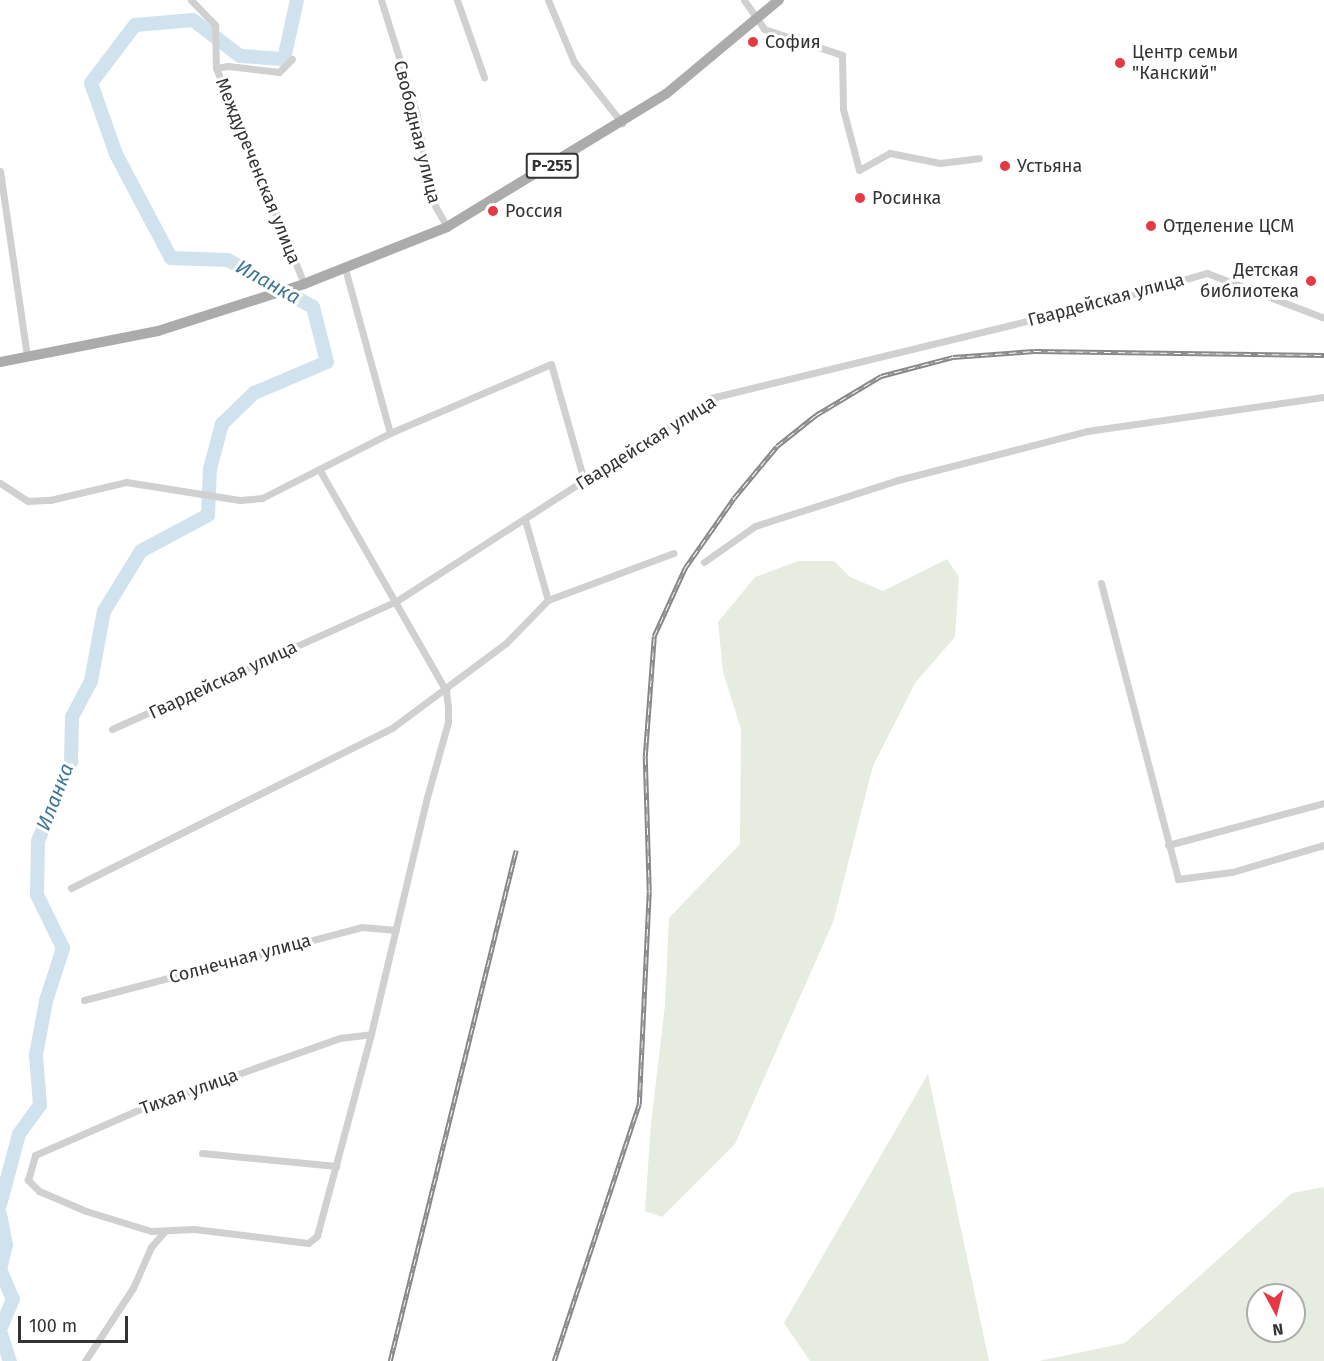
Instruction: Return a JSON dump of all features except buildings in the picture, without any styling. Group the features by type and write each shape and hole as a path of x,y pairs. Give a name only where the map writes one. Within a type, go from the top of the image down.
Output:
{"main road":[{"name":"Р-255","path":"0,362 140,336 301,285 447,227 622,123 666,94 779,0"}],"street":[{"path":"191,0 215,25 217,33 216,68"},
{"name":"Свободная улица","path":"381,0 417,115 431,199 447,227"},
{"path":"457,0 484,77"},
{"path":"548,0 574,62 622,123"},
{"path":"744,0 764,29 842,55 843,109 859,170 890,153 940,163 979,158"},
{"name":"Междуреченская улица","path":"292,59 279,72 228,66 216,68 301,285"},
{"path":"0,171 27,357"},
{"path":"345,268 390,433"},
{"name":"Гвардейская улица","path":"112,729 394,602 525,520 711,398 1114,300 1207,273 1324,318"},
{"path":"0,483 28,501 50,500 126,482 220,498 262,498 390,433 551,364 584,481"},
{"path":"704,562 755,526 898,480 1088,431 1324,397"},
{"path":"85,1361 133,1288 151,1247 165,1232 194,1228 314,1241 336,1166 448,722 446,691 319,469"},
{"path":"525,520 548,600"},
{"path":"71,888 392,728 446,691 506,643 548,600 674,553"},
{"path":"1101,583 1178,879 1232,872 1324,844"},
{"path":"1168,845 1324,803"},
{"name":"Солнечная улица","path":"84,1000 362,927 396,930"},
{"name":"Тихая улица","path":"165,1232 86,1211 39,1191 28,1180 35,1155 145,1107 340,1038 370,1034"},
{"path":"202,1153 336,1166"}],"shaded area":[{"path":"947,559 959,577 955,637 915,683 873,766 833,922 735,1144 662,1217 645,1211 651,1124 665,1005 669,918 740,844 741,729 723,672 718,622 755,577 798,561 834,561 850,577 883,591"},
{"path":"928,1074 989,1361 810,1361 784,1323"},
{"path":"1324,1187 1324,1361 1039,1361 1125,1343 1292,1193"}],"waterway":[{"name":"Иланка","path":"0,1205 19,1134 40,1105 36,1055 46,1001 63,948 37,895 38,841 71,762 72,717 91,681 104,611 141,551 208,515 210,469 222,424 254,393 327,362 313,307 228,260 171,258 116,154 91,83 135,25 193,20 240,56 284,59 297,0"},
{"name":"Иланка","path":"0,1214 6,1245 0,1269 13,1299 0,1330"},
{"name":"Иланка","path":"0,1331 10,1361"}],"railway":[{"path":"554,1361 639,1104 649,891 645,757 654,636 685,568 734,498 777,446 816,415 881,376 953,357 1034,351 1324,355"},
{"path":"390,1361 516,850"}],"place":[{"name":"София","path":"753,42"},
{"name":"Центр семьи \"Канский\"","path":"1120,63"},
{"name":"Устьяна","path":"1005,166"},
{"name":"Росинка","path":"860,198"},
{"name":"Россия","path":"493,211"},
{"name":"Отделение ЦСМ","path":"1151,226"},
{"name":"Детская библиотека","path":"1311,281"}]}
